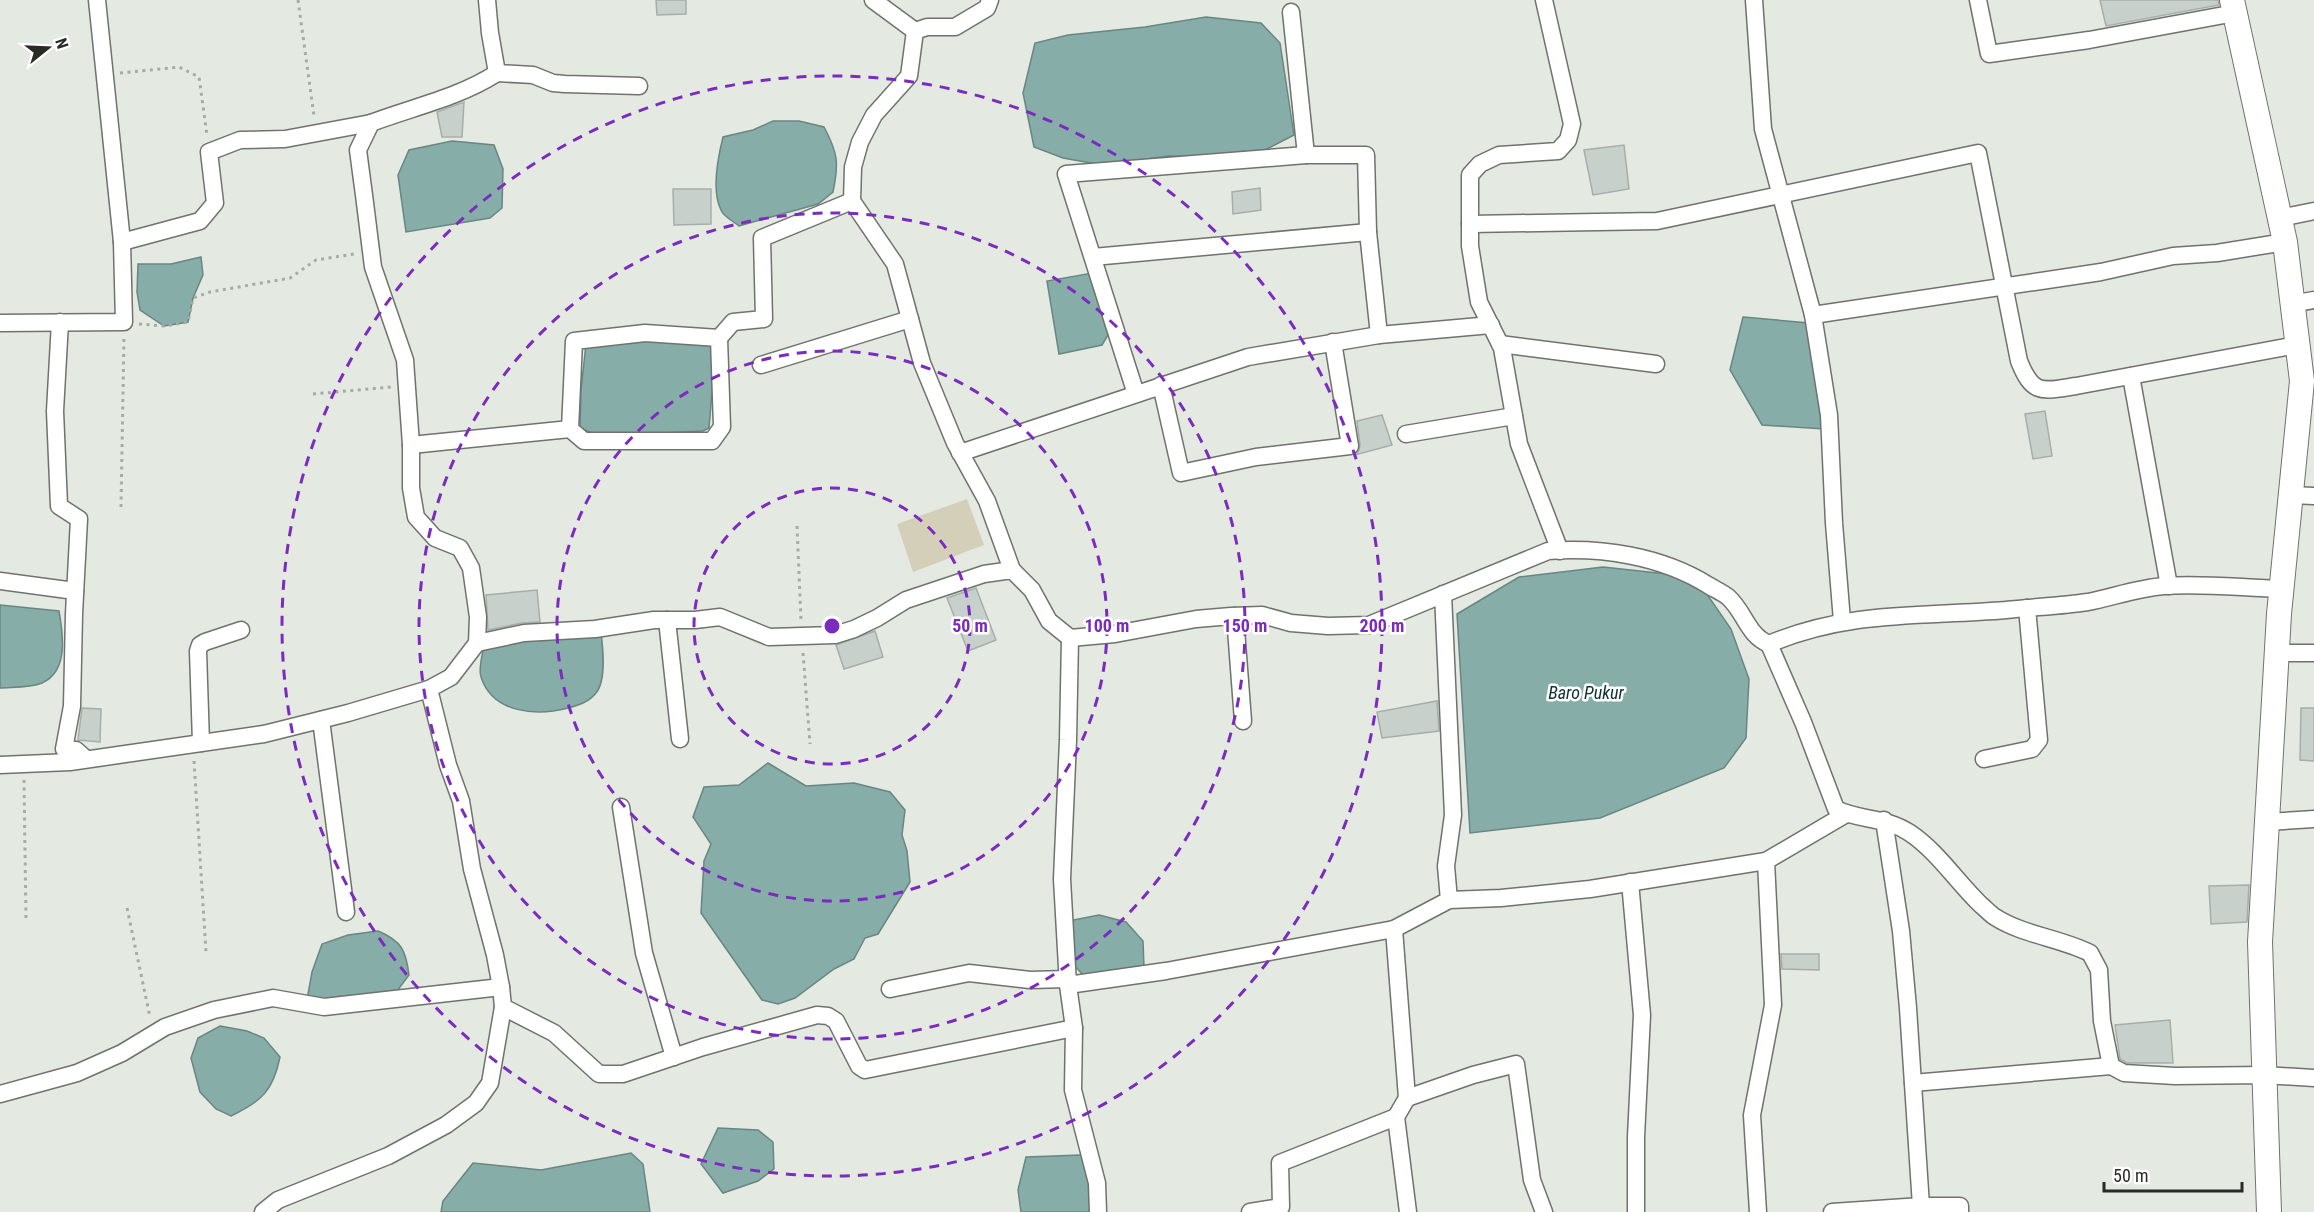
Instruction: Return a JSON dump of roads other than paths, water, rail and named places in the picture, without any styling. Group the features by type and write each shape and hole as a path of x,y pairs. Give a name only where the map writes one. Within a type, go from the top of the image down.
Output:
{"main road":[{"path":"2234,6 2285,242 2303,302 2297,345 2302,381 2302,496 2282,589 2260,942 2269,1212"}],"street":[{"path":"0,323 124,322 122,242 97,0"},
{"path":"487,0 497,73"},
{"path":"873,0 915,31"},
{"path":"915,31 927,27 956,27 987,8 990,0"},
{"path":"1544,0 1572,124 1568,140 1558,150 1498,155 1480,164 1470,175 1470,246 1479,302 1500,344 1519,444 1560,550"},
{"path":"1754,0 1762,129 1813,315 1829,415 1834,523 1842,621"},
{"path":"1978,0 1989,54 2089,40 2234,6"},
{"path":"1291,12 1306,155"},
{"path":"915,31 909,76 874,115 860,142 853,167 852,201 895,264 922,363 960,453 987,501 1012,570 1032,590 1049,621 1070,638 1114,634 1196,619 1235,616 1262,615 1291,623 1328,626 1369,625 1548,551 1576,549 1649,560 1695,577 1729,598 1750,630 1759,640 1769,644 1800,631 1842,621 1881,616 2027,608 2087,602 2169,586 2282,589"},
{"path":"122,242 200,221 215,203 209,152 240,140 285,139 371,123 405,110 445,99 497,73 533,75 553,83 639,86"},
{"path":"0,765 87,759 264,734 321,720 429,689 451,677 477,643 478,617 471,568 460,548 435,538 416,517 411,488 411,445 405,360 373,267 358,150 371,123"},
{"path":"1470,224 1658,221 1978,153 2019,361 2026,380 2037,389 2049,390 2297,345"},
{"path":"1136,394 1066,174 1306,155 1366,156 1368,232 1378,334"},
{"path":"411,445 570,429 584,441 712,441 722,427 719,338 733,322 764,319 762,238 852,201"},
{"path":"2280,218 2314,211"},
{"path":"1093,257 1368,232"},
{"path":"1813,315 2101,272 2173,256 2217,253 2285,242"},
{"path":"761,365 910,319"},
{"path":"60,322 55,411 59,506 79,519 72,706 64,750 76,750 87,759"},
{"path":"960,453 1248,357 1378,334 1491,325"},
{"path":"570,429 574,341 645,333 719,338"},
{"path":"1161,386 1181,473 1256,457 1350,446 1333,342"},
{"path":"1500,344 1656,364"},
{"path":"2131,376 2169,586"},
{"path":"1406,434 1514,416"},
{"path":"477,643 524,633 720,617 769,637 835,635 877,618 906,600 984,574 1012,570"},
{"path":"0,581 75,591"},
{"path":"1443,594 1453,815 1446,866 1449,900"},
{"path":"1984,759 2032,749 2038,740 2027,608"},
{"path":"1235,616 1244,722"},
{"path":"667,620 680,739"},
{"path":"197,743 198,651 200,645 241,630"},
{"path":"1070,638 1062,879 1068,982 1074,1028 1073,1090 1097,1183 1098,1212"},
{"path":"1769,644 1803,722 1836,809 1846,814 1884,820 1909,832 1929,849 1966,891 1994,917 2090,953 2099,970 2102,1021 2111,1066"},
{"path":"2277,653 2314,652"},
{"path":"263,1212 278,1200 388,1156 446,1125 476,1104 490,1083 503,1007 501,987 495,955 472,869 460,801 448,765 429,689"},
{"path":"321,720 346,912"},
{"path":"621,807 644,953 674,1057"},
{"path":"890,989 969,973 1068,982 1166,971 1394,930 1449,900 1501,898 1629,882 1766,861 1846,814"},
{"path":"2267,822 2314,819"},
{"path":"1884,820 1901,932 1921,1206"},
{"path":"1758,1212 1752,1115 1773,1005 1766,861"},
{"path":"1629,882 1642,1015 1636,1137 1636,1212"},
{"path":"1394,930 1407,1098 1396,1118 1408,1212"},
{"path":"0,1094 77,1073 122,1053 165,1027 214,1010 273,998 324,1007 501,987"},
{"path":"503,1007 554,1033 599,1074 623,1074 817,1015 828,1016 836,1021 859,1066 865,1070 1074,1028"},
{"path":"1407,1098 1473,1075 1516,1064 1532,1179 1544,1212"},
{"path":"1913,1083 2111,1066 2124,1073 2175,1076 2314,1077"},
{"path":"1250,1212 1281,1207 1280,1163 1396,1118"},
{"path":"1832,1212 1921,1206 1960,1206 1960,1212"}],"water":[{"path":"1206,17 1261,23 1280,43 1294,135 1263,151 1233,157 1169,156 1102,165 1063,158 1034,147 1023,93 1035,43 1068,35 1145,27"},
{"path":"773,121 799,121 824,127 836,158 833,192 818,204 739,226 722,212 716,193 723,137 753,130"},
{"path":"452,141 494,145 503,169 502,208 490,218 406,232 398,175 409,150"},
{"path":"201,257 203,275 193,298 188,322 164,326 140,310 137,292 138,264 171,264"},
{"path":"1098,272 1114,325 1102,345 1059,354 1047,281"},
{"path":"1743,317 1809,323 1824,429 1762,425 1730,370"},
{"path":"617,340 711,340 714,369 709,428 703,431 599,436 580,428 586,344"},
{"name":"Baro Pukur","path":"1603,567 1695,577 1731,629 1749,679 1746,738 1724,768 1600,818 1470,833 1457,614 1519,577"},
{"path":"0,605 59,611 62,630 60,661 57,670 42,683 27,687 0,688"},
{"path":"601,633 603,664 599,688 593,696 580,704 543,712 517,709 495,699 481,677 480,665 484,645"},
{"path":"768,763 806,786 854,783 890,792 905,810 902,835 907,851 910,882 878,934 865,938 854,959 834,969 795,998 778,1004 762,1000 701,913 704,861 711,844 693,817 704,787 739,785"},
{"path":"1099,915 1126,922 1143,941 1144,968 1083,975 1073,964 1073,920"},
{"path":"378,931 398,943 406,959 409,975 394,995 307,1000 312,972 322,944 348,935"},
{"path":"220,1026 247,1031 264,1038 280,1057 270,1087 258,1100 231,1116 216,1109 200,1092 191,1058 198,1038"},
{"path":"718,1128 758,1130 773,1142 774,1169 758,1181 723,1193 701,1164"},
{"path":"631,1153 643,1164 650,1212 441,1212 443,1201 473,1163 541,1170"},
{"path":"1081,1155 1097,1183 1092,1212 1021,1212 1018,1190 1026,1157"}]}
